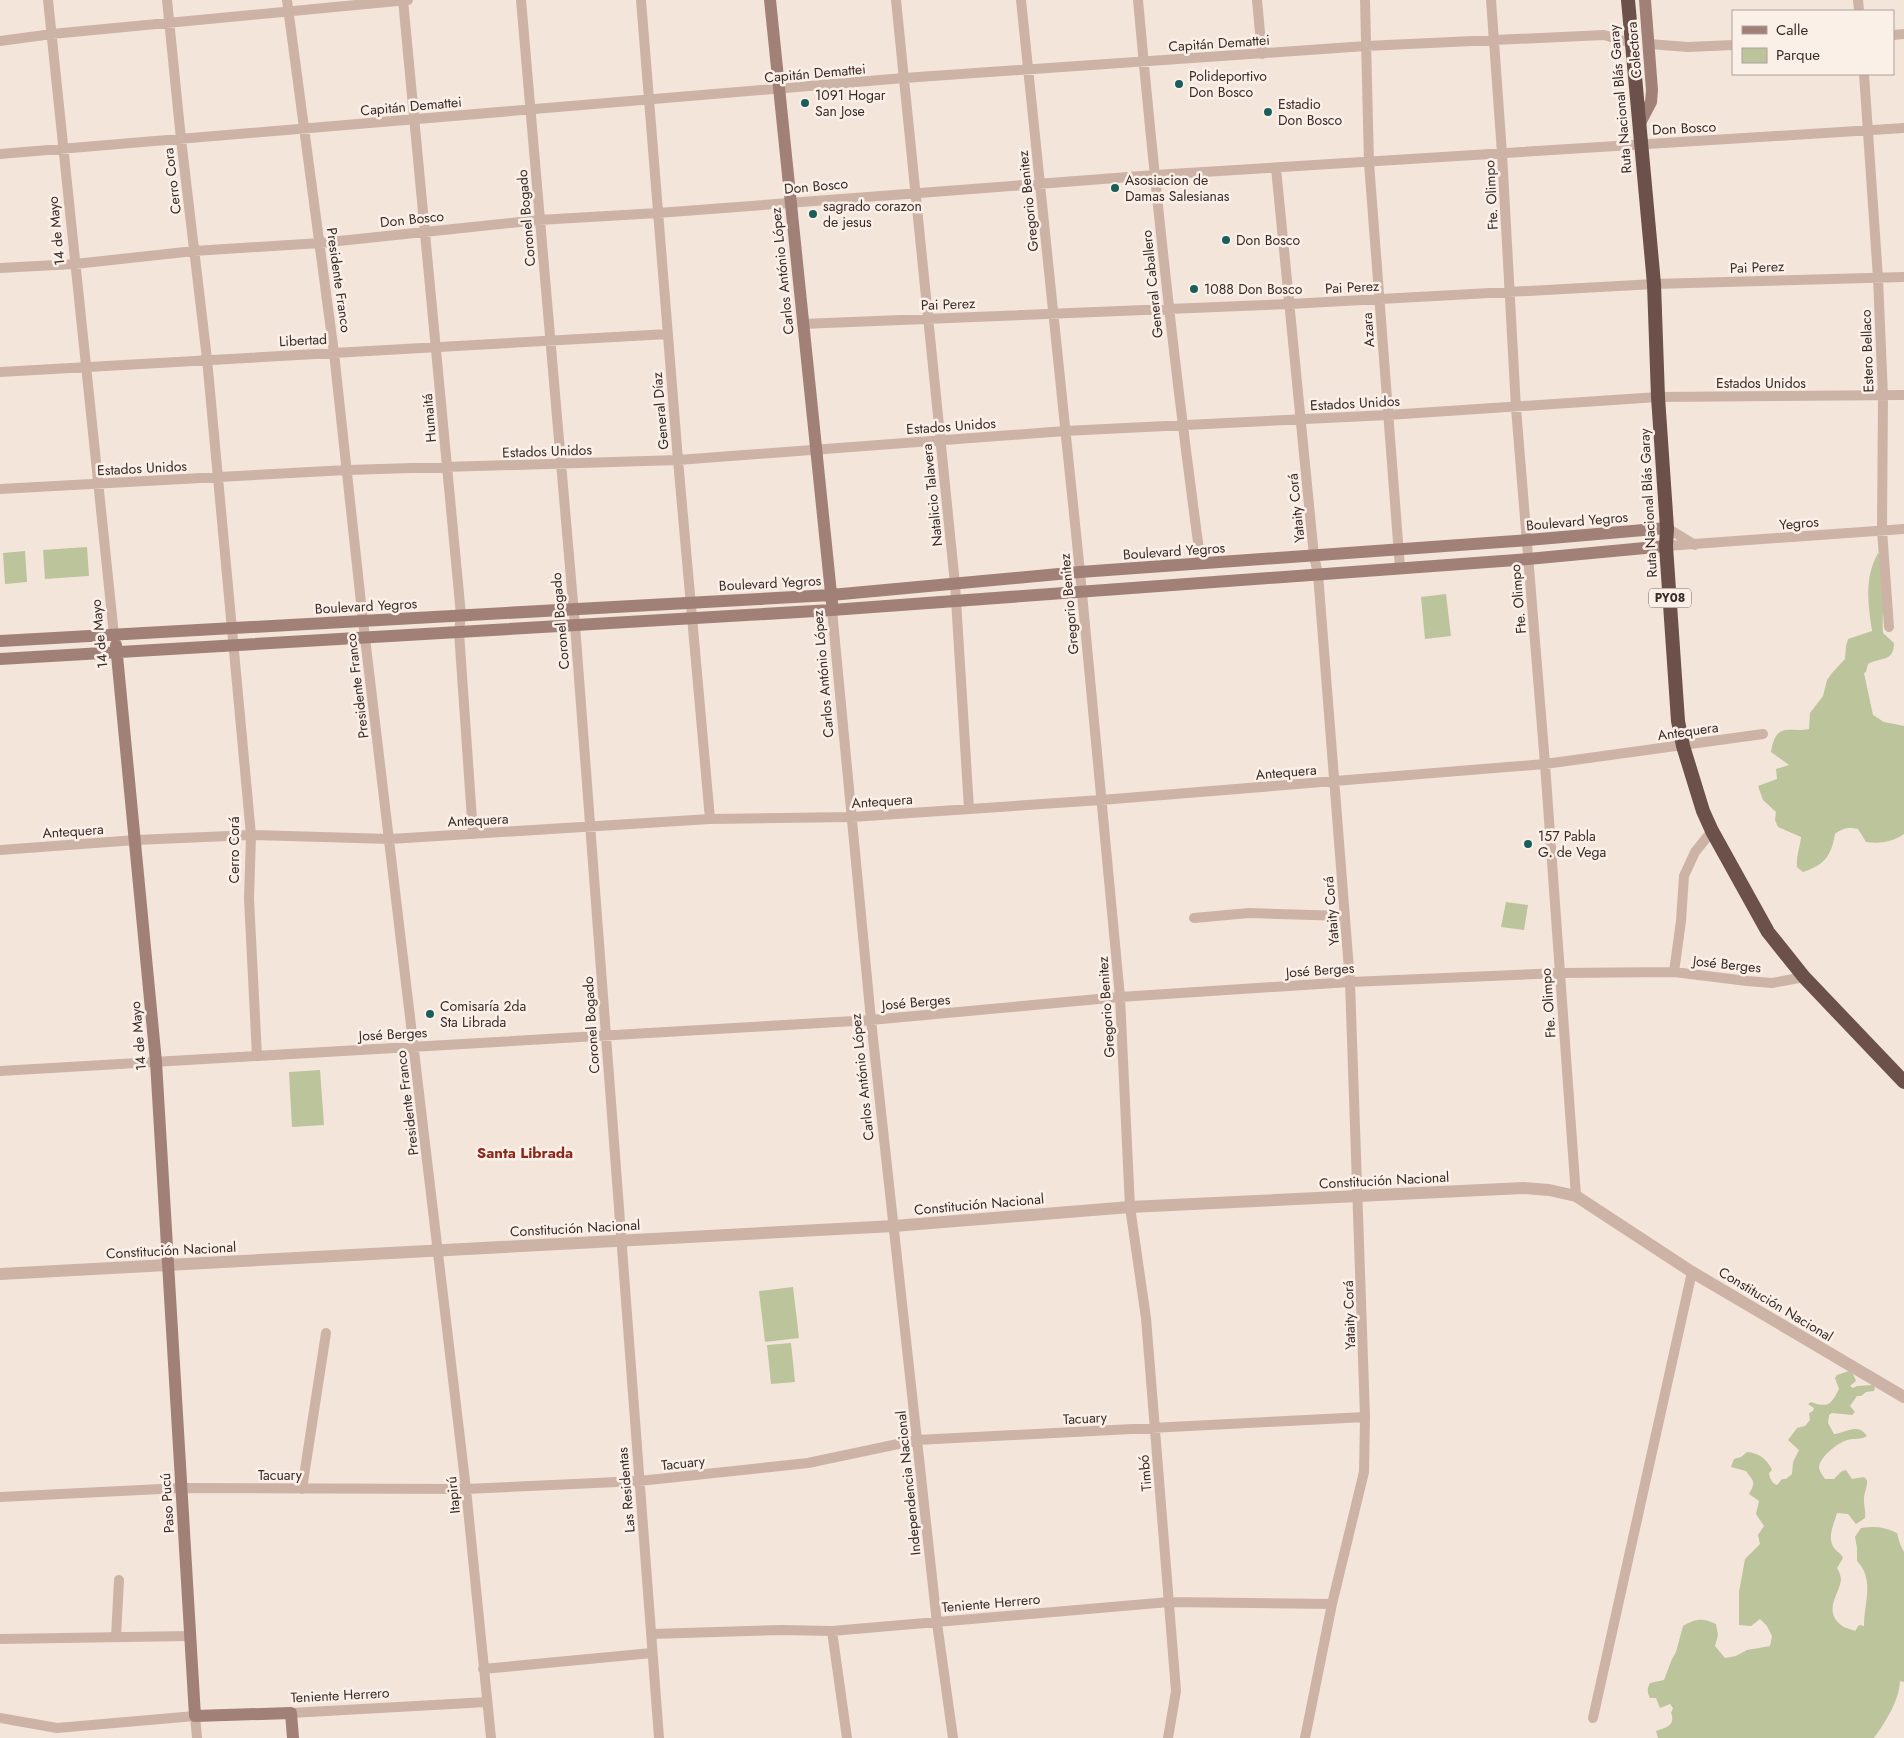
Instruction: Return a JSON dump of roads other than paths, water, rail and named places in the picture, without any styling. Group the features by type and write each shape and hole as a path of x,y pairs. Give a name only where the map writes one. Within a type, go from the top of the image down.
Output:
{"highway":[{"name":"Ruta Nacional Blás Garay","path":"1628,0 1654,284 1658,397 1667,528 1666,546 1678,721 1682,746 1703,811 1712,831 1768,932 1804,977 1904,1082"}],"main road":[{"name":"Carlos António López","path":"770,0 814,448 832,610"},
{"name":"Colectora","path":"1639,125 1651,102 1652,90 1645,0"},
{"name":"Boulevard Yegros","path":"0,641 831,595 1080,572 1399,550 1667,528"},
{"path":"0,659 832,610 1528,559 1666,546"},
{"name":"14 de Mayo","path":"114,635 136,840 156,1062 168,1265"},
{"name":"Paso Pucú","path":"168,1265 195,1716"},
{"path":"291,1713 293,1738"},
{"name":"Teniente Herrero","path":"195,1716 291,1713"}],"street":[{"name":"14 de Mayo","path":"48,0 114,635"},
{"name":"Cerro Cora","path":"167,0 207,359 218,478"},
{"name":"Presidente Franco","path":"287,0 334,352 363,621 438,1250"},
{"name":"Humaitá","path":"403,0 461,615 459,632 473,834"},
{"path":"0,41 52,34 409,0"},
{"name":"Coronel Bogado","path":"521,0 575,625 621,1240"},
{"name":"General Díaz","path":"641,0 678,460 710,819"},
{"name":"Natalicio Talavera","path":"896,0 957,601 969,809"},
{"name":"Gregorio Benitez","path":"1021,0 1080,572 1120,997 1130,1207"},
{"name":"General Caballero","path":"1138,0 1168,309 1201,564"},
{"path":"1257,0 1262,54"},
{"name":"Azara","path":"1365,0 1369,163 1400,568"},
{"name":"Fte. Olimpo","path":"1491,0 1502,153 1516,408 1528,540 1576,1196"},
{"name":"Capitán Demattei","path":"0,154 904,78 1366,46 1604,35 1631,43"},
{"path":"1648,44 1688,47 1732,45"},
{"name":"Estero Bellaco","path":"1864,75 1878,278 1883,396 1882,530 1889,628"},
{"name":"Don Bosco","path":"0,268 75,264 194,251 320,243 539,220 658,213 915,192 1904,128"},
{"name":"Yataity Corá","path":"1276,168 1314,556 1318,574 1350,982 1359,1196 1365,1417 1364,1472 1332,1604 1305,1738"},
{"name":"Pai Perez","path":"802,324 1290,304 1654,284 1904,277"},
{"name":"Libertad","path":"0,372 668,334"},
{"name":"Estados Unidos","path":"0,490 347,470 678,460 814,448 940,441 1065,431 1516,408 1658,397 1904,395"},
{"name":"Cerro Corá","path":"218,478 251,835 248,899 257,1056"},
{"path":"1667,528 1696,545"},
{"name":"Yegros","path":"1696,545 1904,529"},
{"path":"1666,546 1696,545"},
{"name":"Carlos António López","path":"832,610 871,1020 894,1226"},
{"name":"Antequera","path":"0,850 136,840 251,835 390,839 710,819 852,818 1334,782 1545,764 1763,734"},
{"path":"1674,972 1682,921 1684,876 1695,852 1712,831"},
{"path":"1194,918 1249,913 1345,916"},
{"name":"José Berges","path":"0,1071 871,1020 1120,997 1350,982 1560,974 1674,972 1772,983 1804,977"},
{"name":"Constitución Nacional","path":"0,1274 894,1226 1130,1207 1523,1188 1549,1190 1576,1196 1692,1272 1904,1397"},
{"name":"Timbó","path":"1130,1207 1146,1318 1176,1691 1168,1738"},
{"name":"Independencia Nacional","path":"894,1226 937,1623 953,1738"},
{"name":"Las Residentas","path":"621,1240 659,1738"},
{"name":"Itapirú","path":"438,1250 466,1489 491,1738"},
{"path":"1593,1718 1692,1272"},
{"path":"302,1488 326,1333"},
{"name":"Tacuary","path":"0,1497 181,1488 466,1489 639,1481 808,1463 917,1440 1365,1417"},
{"path":"116,1637 119,1580"},
{"name":"Teniente Herrero","path":"652,1634 782,1630 832,1631 1169,1602 1332,1604"},
{"path":"832,1631 847,1738"},
{"path":"0,1640 190,1636"},
{"path":"483,1669 652,1652"},
{"name":"Teniente Herrero","path":"291,1713 487,1702"},
{"path":"0,1718 57,1728 195,1716"},
{"name":"Paso Pucú","path":"195,1716 197,1738"}],"place":[{"name":"Polideportivo Don Bosco","path":"1179,84"},
{"name":"1091 Hogar San Jose","path":"805,103"},
{"name":"Estadio Don Bosco","path":"1268,112"},
{"name":"Asosiacion de Damas Salesianas","path":"1115,188"},
{"name":"sagrado corazon de jesus","path":"813,214"},
{"name":"Don Bosco","path":"1226,240"},
{"name":"1088 Don Bosco","path":"1194,289"},
{"name":"157 Pabla G. de Vega","path":"1528,844"},
{"name":"Comisaría 2da Sta Librada","path":"430,1014"}],"district":[{"name":"Santa Librada","path":"525,1153"}]}
